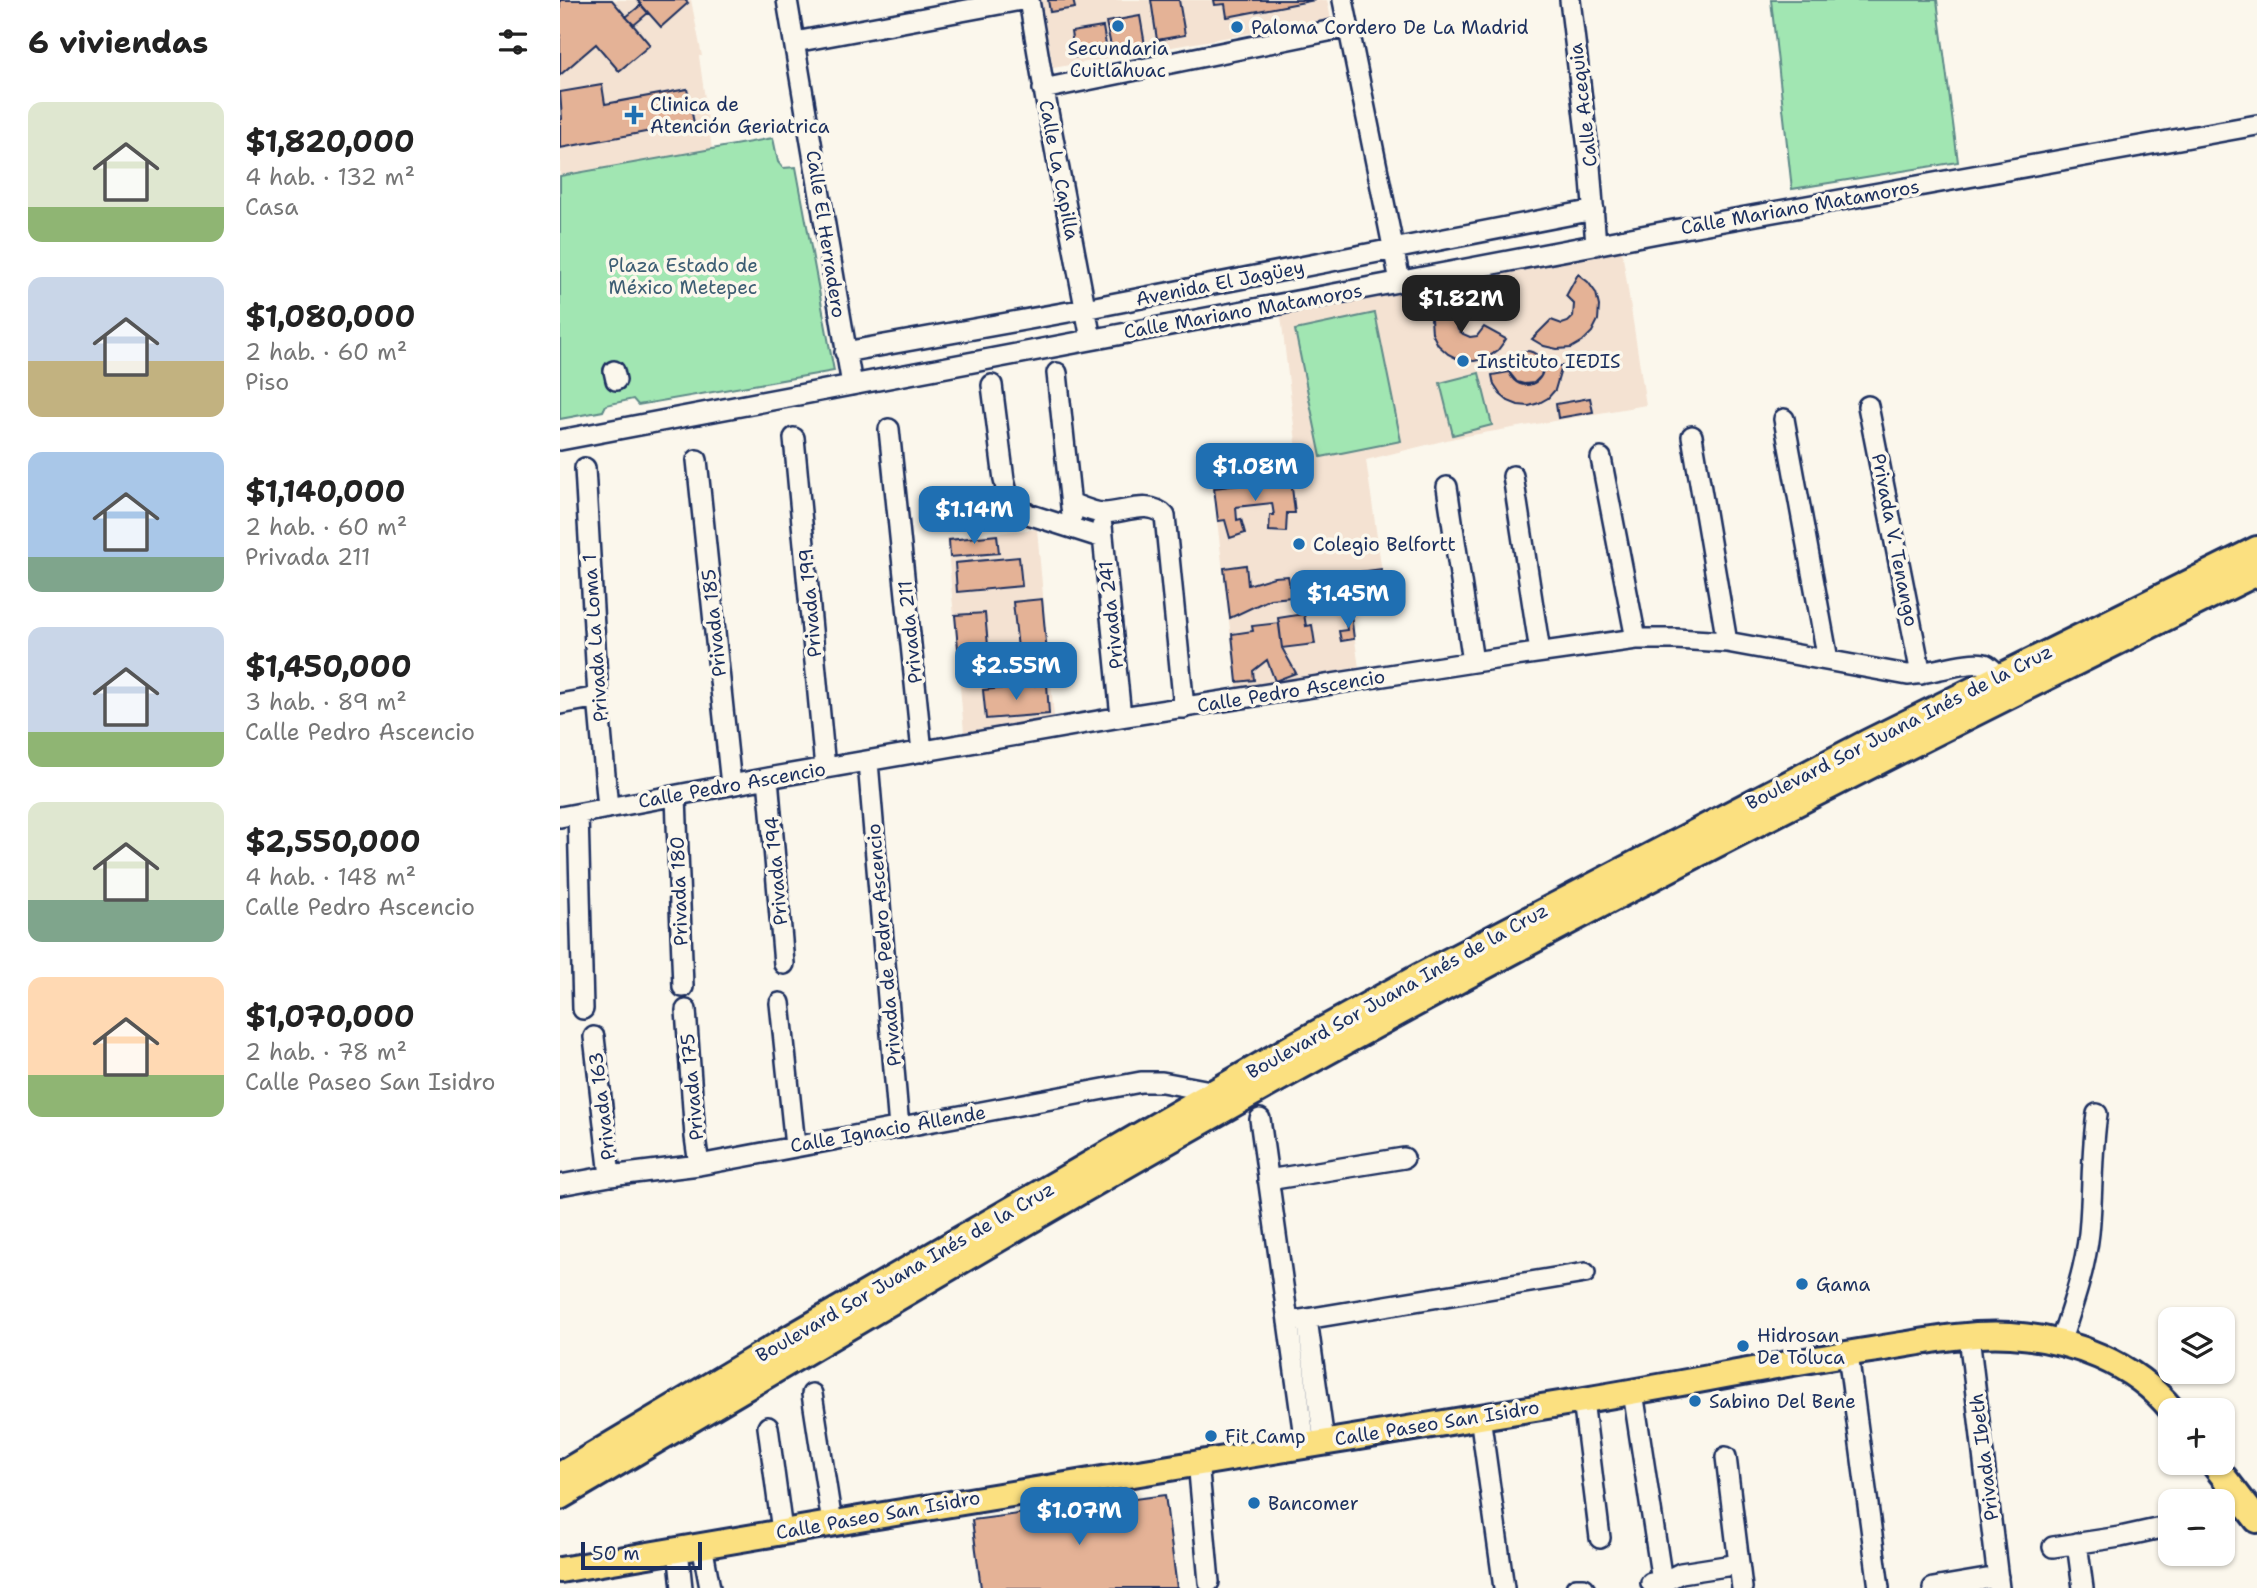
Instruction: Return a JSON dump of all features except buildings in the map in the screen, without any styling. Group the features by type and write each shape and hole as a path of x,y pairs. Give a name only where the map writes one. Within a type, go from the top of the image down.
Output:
{"main road":[{"name":"Boulevard Sor Juana Inés de la Cruz","path":"560,1497 1133,1160 2257,549"},
{"name":"Boulevard Sor Juana Inés de la Cruz","path":"560,1475 791,1337 1297,1044 1419,977 2003,686 2257,573"},
{"name":"Calle Paseo San Isidro","path":"560,1570 1198,1461 1969,1336 2006,1335 2060,1343 2115,1364 2159,1398"},
{"path":"2235,1502 2256,1516"}],"street":[{"name":"Calle El Herradero","path":"787,0 852,385"},
{"path":"795,43 1021,0"},
{"name":"Calle La Capilla","path":"1029,0 1043,89 1091,339"},
{"path":"1343,0 1400,282"},
{"name":"Calle Acequia","path":"1570,0 1596,245"},
{"path":"1043,89 1348,27"},
{"name":"Calle Mariano Matamoros","path":"560,440 1596,245 2257,125"},
{"name":"Avenida El Jagüey","path":"845,352 1085,309 1594,210"},
{"path":"1057,373 1073,527"},
{"path":"992,385 1004,480 1009,496 1028,514 1103,538"},
{"name":"Privada V. Tenango","path":"1868,406 1922,674"},
{"path":"1784,419 1828,660"},
{"name":"Privada 211","path":"889,429 922,752"},
{"path":"1692,436 1727,642"},
{"name":"Privada 199","path":"794,438 825,768"},
{"path":"1601,458 1636,639"},
{"name":"Privada 185","path":"697,460 731,785"},
{"name":"Privada La Loma 1","path":"584,468 598,697 608,808"},
{"path":"1513,476 1540,652"},
{"path":"1447,487 1473,662"},
{"path":"1071,503 1101,514 1150,508 1159,510 1165,516 1184,708"},
{"name":"Privada 241","path":"1101,514 1121,717"},
{"name":"Calle Pedro Ascencio","path":"569,816 768,778 1121,717 1636,639 1727,642 1894,673 1922,674 1979,663 1991,667 2003,686"},
{"path":"560,704 598,697"},
{"name":"Privada de Pedro Ascencio","path":"868,762 899,1128"},
{"name":"Privada 194","path":"768,778 784,964"},
{"name":"Privada 180","path":"676,796 683,986"},
{"path":"569,816 583,1009"},
{"path":"780,1003 795,1146"},
{"name":"Privada 175","path":"686,1010 699,1165"},
{"name":"Privada 163","path":"594,1037 610,1175"},
{"name":"Calle Ignacio Allende","path":"560,1185 610,1175 699,1165 1142,1082 1162,1082 1216,1092"},
{"path":"2060,1343 2086,1248 2097,1114"},
{"path":"1260,1119 1268,1180 1297,1321 1314,1443"},
{"path":"1268,1180 1404,1158"},
{"path":"1297,1321 1585,1273"},
{"name":"Privada Ibeth","path":"1933,1588 1999,1583 1969,1336"},
{"path":"1848,1354 1878,1588"},
{"path":"1627,1393 1657,1585 1681,1573 1739,1564"},
{"path":"812,1394 832,1523"},
{"path":"1583,1400 1600,1538"},
{"path":"1480,1416 1504,1588"},
{"path":"768,1427 782,1531"},
{"path":"1726,1457 1742,1588"},
{"path":"1198,1461 1209,1582"},
{"path":"2053,1547 2158,1528"},
{"path":"2077,1543 2082,1588"},
{"path":"682,1588 690,1547"},
{"path":"690,1547 710,1588"},
{"path":"1576,1588 1584,1588"}],"shaded area":[{"path":"560,0 691,0 702,56 699,56 712,149 560,176"},
{"name":"Secundaria Cuitlahuac","path":"1041,0 1327,0 1331,19 1053,68"},
{"name":"Instituto IEDIS","path":"1622,251 1646,405 1455,438 1366,460 1386,600 1350,606 1359,668 1237,688 1213,487 1300,476 1281,316"},
{"path":"1037,529 1054,717 964,732 947,538"}],"green space":[{"path":"1771,0 1937,0 1958,162 1792,189"},
{"name":"Plaza Estado de México Metepec","path":"773,138 778,162 783,168 796,167 834,371 638,405 633,399 606,405 603,411 560,419 560,176"},
{"path":"1375,313 1401,441 1321,457 1295,330"},
{"path":"1479,373 1492,425 1453,435 1440,383"}],"place":[{"name":"Secundaria Cuitlahuac","path":"1118,26"},
{"name":"Paloma Cordero De La Madrid","path":"1237,27"},
{"name":"Clinica de Atención Geriatrica","path":"634,115"},
{"name":"Instituto IEDIS","path":"1463,361"},
{"name":"Colegio Belfortt","path":"1299,544"},
{"name":"Gama","path":"1802,1284"},
{"name":"Hidrosan De Toluca","path":"1743,1346"},
{"name":"Sabino Del Bene","path":"1695,1401"},
{"name":"Fit Camp","path":"1211,1436"},
{"name":"Bancomer","path":"1254,1503"}]}
